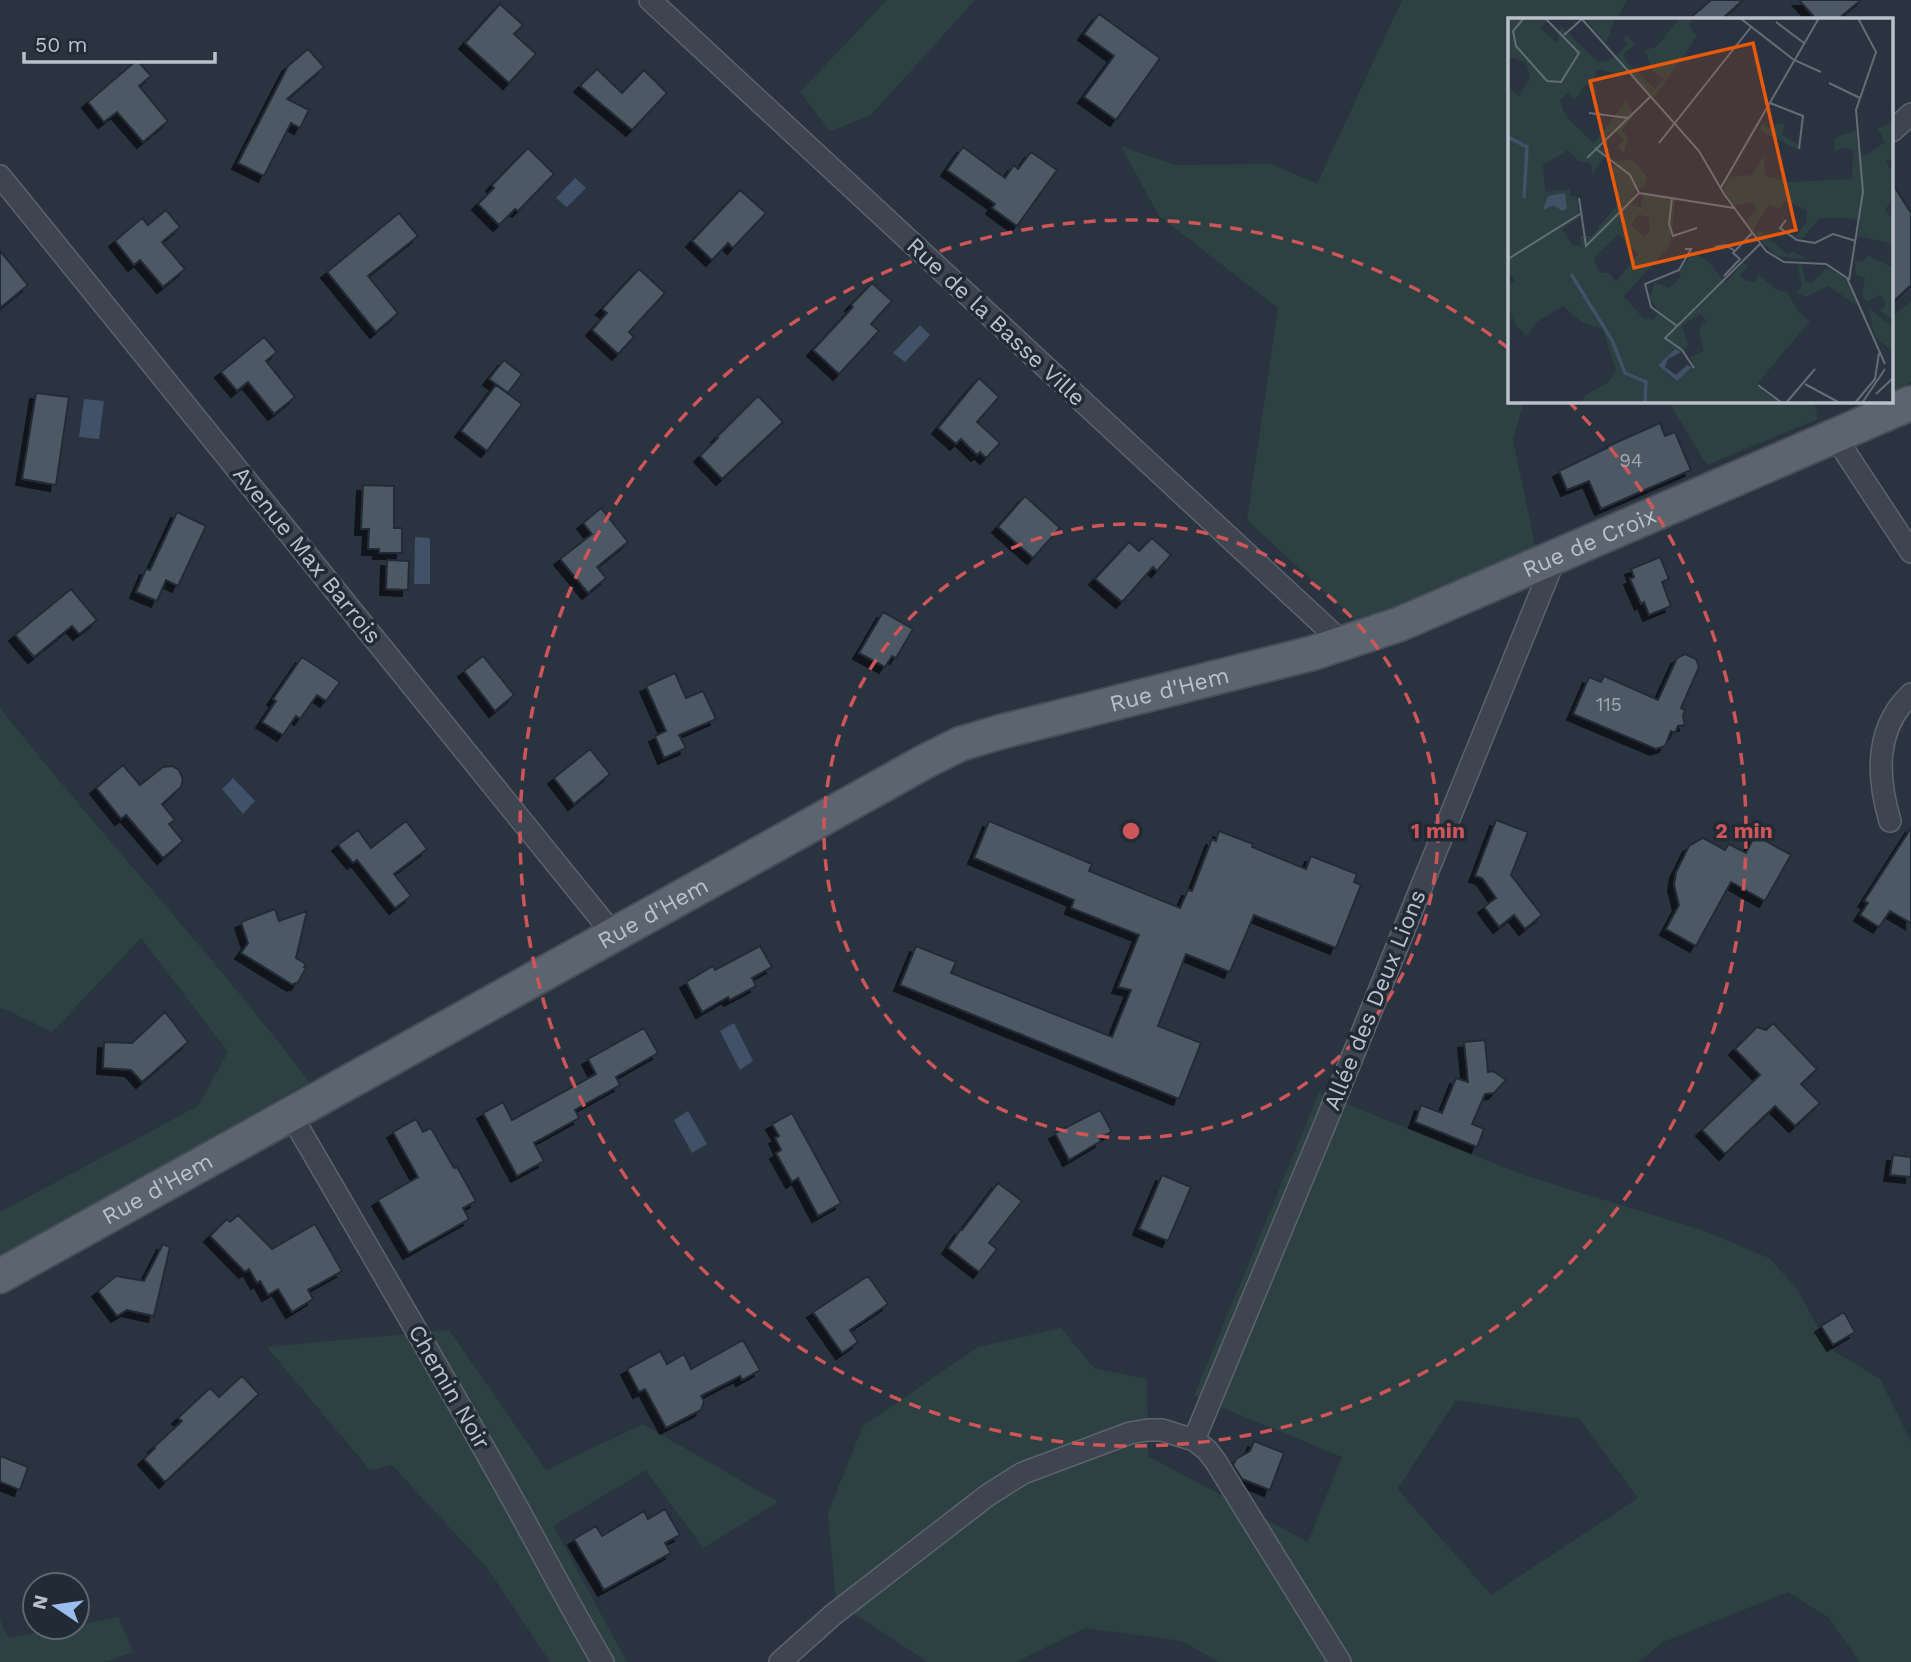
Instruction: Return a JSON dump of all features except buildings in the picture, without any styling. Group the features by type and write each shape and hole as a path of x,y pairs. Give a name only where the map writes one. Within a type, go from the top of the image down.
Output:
{"main road":[{"name":"Rue de Croix","path":"1343,643 1400,624 1911,403"},
{"name":"Rue d'Hem","path":"0,1276 914,767 960,744 1343,643"}],"street":[{"name":"Rue de la Basse Ville","path":"650,0 1343,643"},
{"path":"1894,129 1911,114"},
{"name":"Avenue Max Barrois","path":"0,176 614,935"},
{"path":"1834,435 1911,552"},
{"name":"Allée des Deux Lions","path":"1194,1440 1555,558"},
{"path":"1890,821 1882,795 1881,757 1889,725 1896,711 1911,694"},
{"name":"Chemin Noir","path":"291,1115 448,1383 603,1662"},
{"path":"780,1662 834,1614 988,1495 1023,1473 1130,1433 1162,1430 1194,1440 1207,1450 1340,1662"}],"green space":[{"path":"887,0 975,0 870,116 830,131 800,92"},
{"path":"1402,0 1626,0 1618,18 1508,18 1508,402 1524,402 1513,440 1536,550 1468,582 1356,621 1247,520 1278,308 1159,216 1121,146 1175,165 1272,164 1317,184"},
{"path":"1911,302 1911,382 1894,391 1894,315"},
{"path":"1669,402 1814,402 1818,419 1707,465"},
{"path":"0,708 234,987 309,1082 0,1258 0,1212 198,1106 228,1052 141,938 52,1032 3,1008 0,1009"},
{"path":"1319,1093 1523,1175 1702,1230 1769,1258 1797,1289 1829,1348 1880,1379 1911,1442 1911,1662 1860,1662 1829,1618 1788,1592 1663,1642 1638,1662 1219,1662 1182,1641 1085,1628 1016,1662 928,1662 836,1602 828,1513 863,1426 978,1347 1061,1328 1094,1368 1147,1379 1148,1456 1308,1542 1342,1457 1194,1396","holes":["1456,1400 1580,1419 1638,1498 1491,1595 1397,1489"]},
{"path":"449,1330 546,1470 643,1424 778,1502 703,1548 646,1470 553,1526 627,1662 550,1662 488,1569 392,1465 370,1470 267,1347"},
{"path":"118,1617 133,1652 105,1662 0,1662 0,1620 8,1638 21,1636 21,1641 91,1641 91,1622"}],"water":[{"path":"575,178 586,188 567,207 556,198"},
{"path":"920,325 930,335 905,362 893,353"},
{"path":"84,399 104,401 99,439 79,437"},
{"path":"415,537 430,538 430,584 414,584"},
{"path":"233,778 255,801 243,814 222,789"},
{"path":"734,1023 753,1061 740,1070 720,1031"},
{"path":"688,1111 707,1144 692,1153 674,1120"}]}
